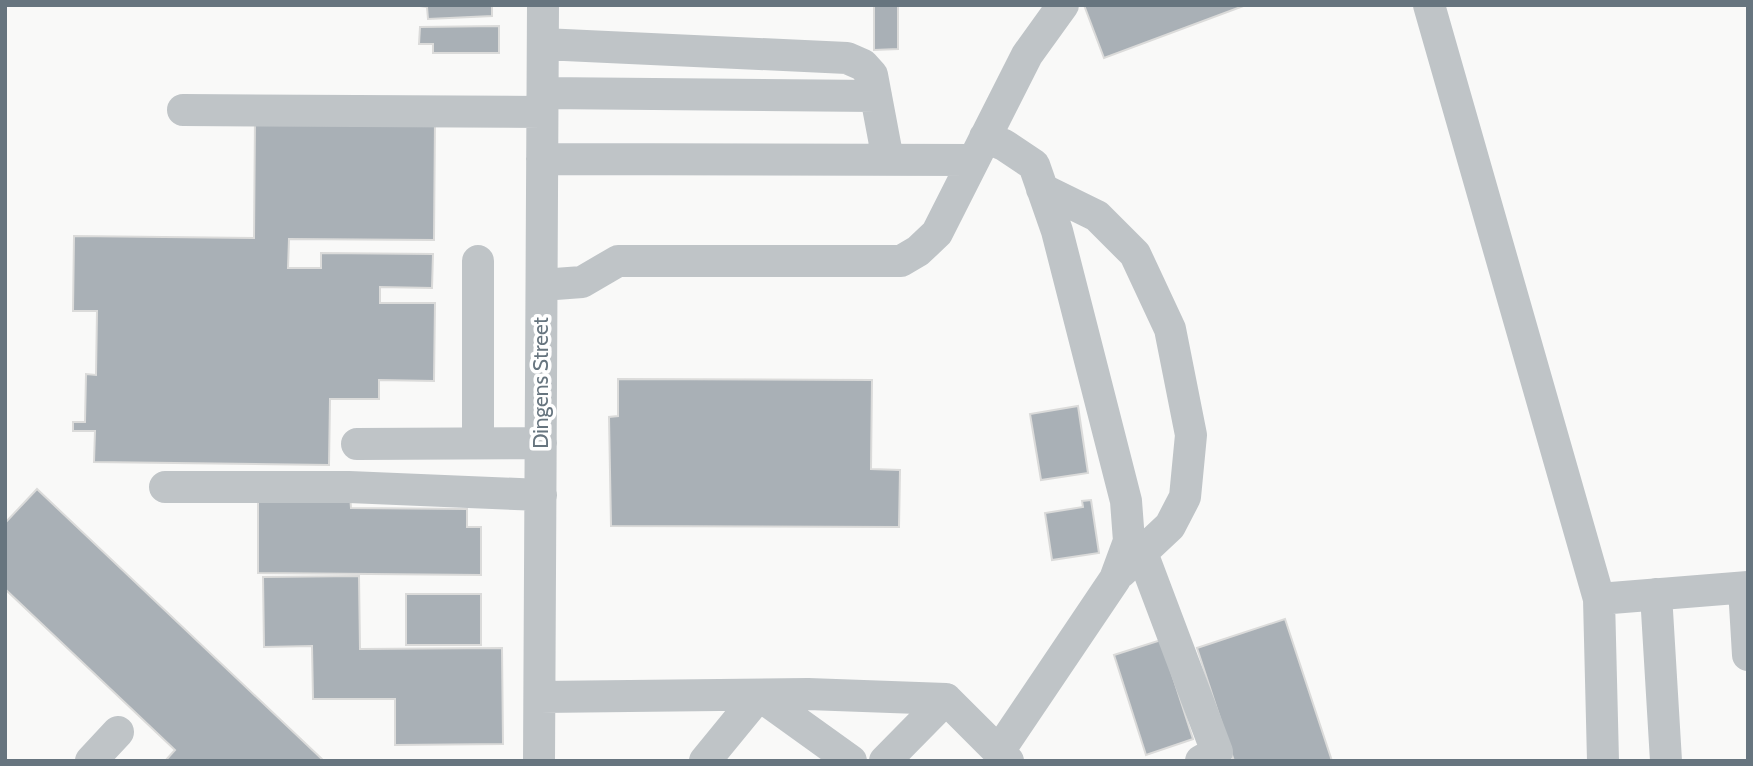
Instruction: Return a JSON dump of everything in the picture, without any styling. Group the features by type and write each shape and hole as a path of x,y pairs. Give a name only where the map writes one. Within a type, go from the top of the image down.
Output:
{"street":[{"name":"Dingens Street","path":"539,761 543,5"},
{"path":"542,285 582,282 618,261 901,261 918,251 937,233 1027,55 1063,5"},
{"path":"1429,5 1599,599 1603,761"},
{"path":"542,44 847,58 863,65 872,75 888,160"},
{"path":"183,110 876,96"},
{"path":"540,697 759,695 946,698 1003,756 1115,579 1129,541 1126,501 1057,231 1034,166 1004,145 888,160 542,159"},
{"path":"1042,189 1097,216 1135,254 1170,329 1191,435 1185,496 1170,526 1115,579"},
{"path":"478,261 478,443"},
{"path":"357,444 541,443"},
{"path":"165,486 349,486 541,495"},
{"path":"1142,553 1217,751 1201,761"},
{"path":"1599,599 1746,587 1748,655"},
{"path":"1656,594 1666,761"},
{"path":"705,761 759,695"},
{"path":"759,695 851,761"},
{"path":"885,761 946,698"},
{"path":"91,761 118,732"}],"building":[{"path":"413,5 492,5 492,16 428,19 427,7"},
{"path":"874,5 898,5 898,49 874,50"},
{"path":"1084,5 1246,5 1104,58"},
{"path":"499,26 499,53 433,53 433,44 419,44 420,27"},
{"path":"255,118 435,120 434,240 289,239 288,268 321,268 321,253 433,254 432,288 380,287 380,303 435,303 434,381 379,380 379,399 330,399 329,465 94,462 95,431 73,431 73,422 85,422 86,374 96,375 97,311 73,311 74,236 254,238"},
{"path":"618,379 872,380 871,469 900,470 899,527 611,526 609,417 618,416"},
{"path":"1078,406 1088,473 1041,480 1030,414"},
{"path":"37,489 324,761 165,761 175,750 5,589 5,523"},
{"path":"258,493 350,494 351,508 467,509 467,527 481,527 481,575 258,573"},
{"path":"1091,500 1099,553 1052,560 1045,513 1083,507 1082,501"},
{"path":"359,576 360,649 502,648 503,744 395,745 395,699 313,699 312,646 264,647 263,577"},
{"path":"406,594 481,594 481,645 406,645"},
{"path":"1285,619 1332,761 1234,761 1197,648"},
{"path":"1161,640 1193,739 1146,755 1114,655"}]}
